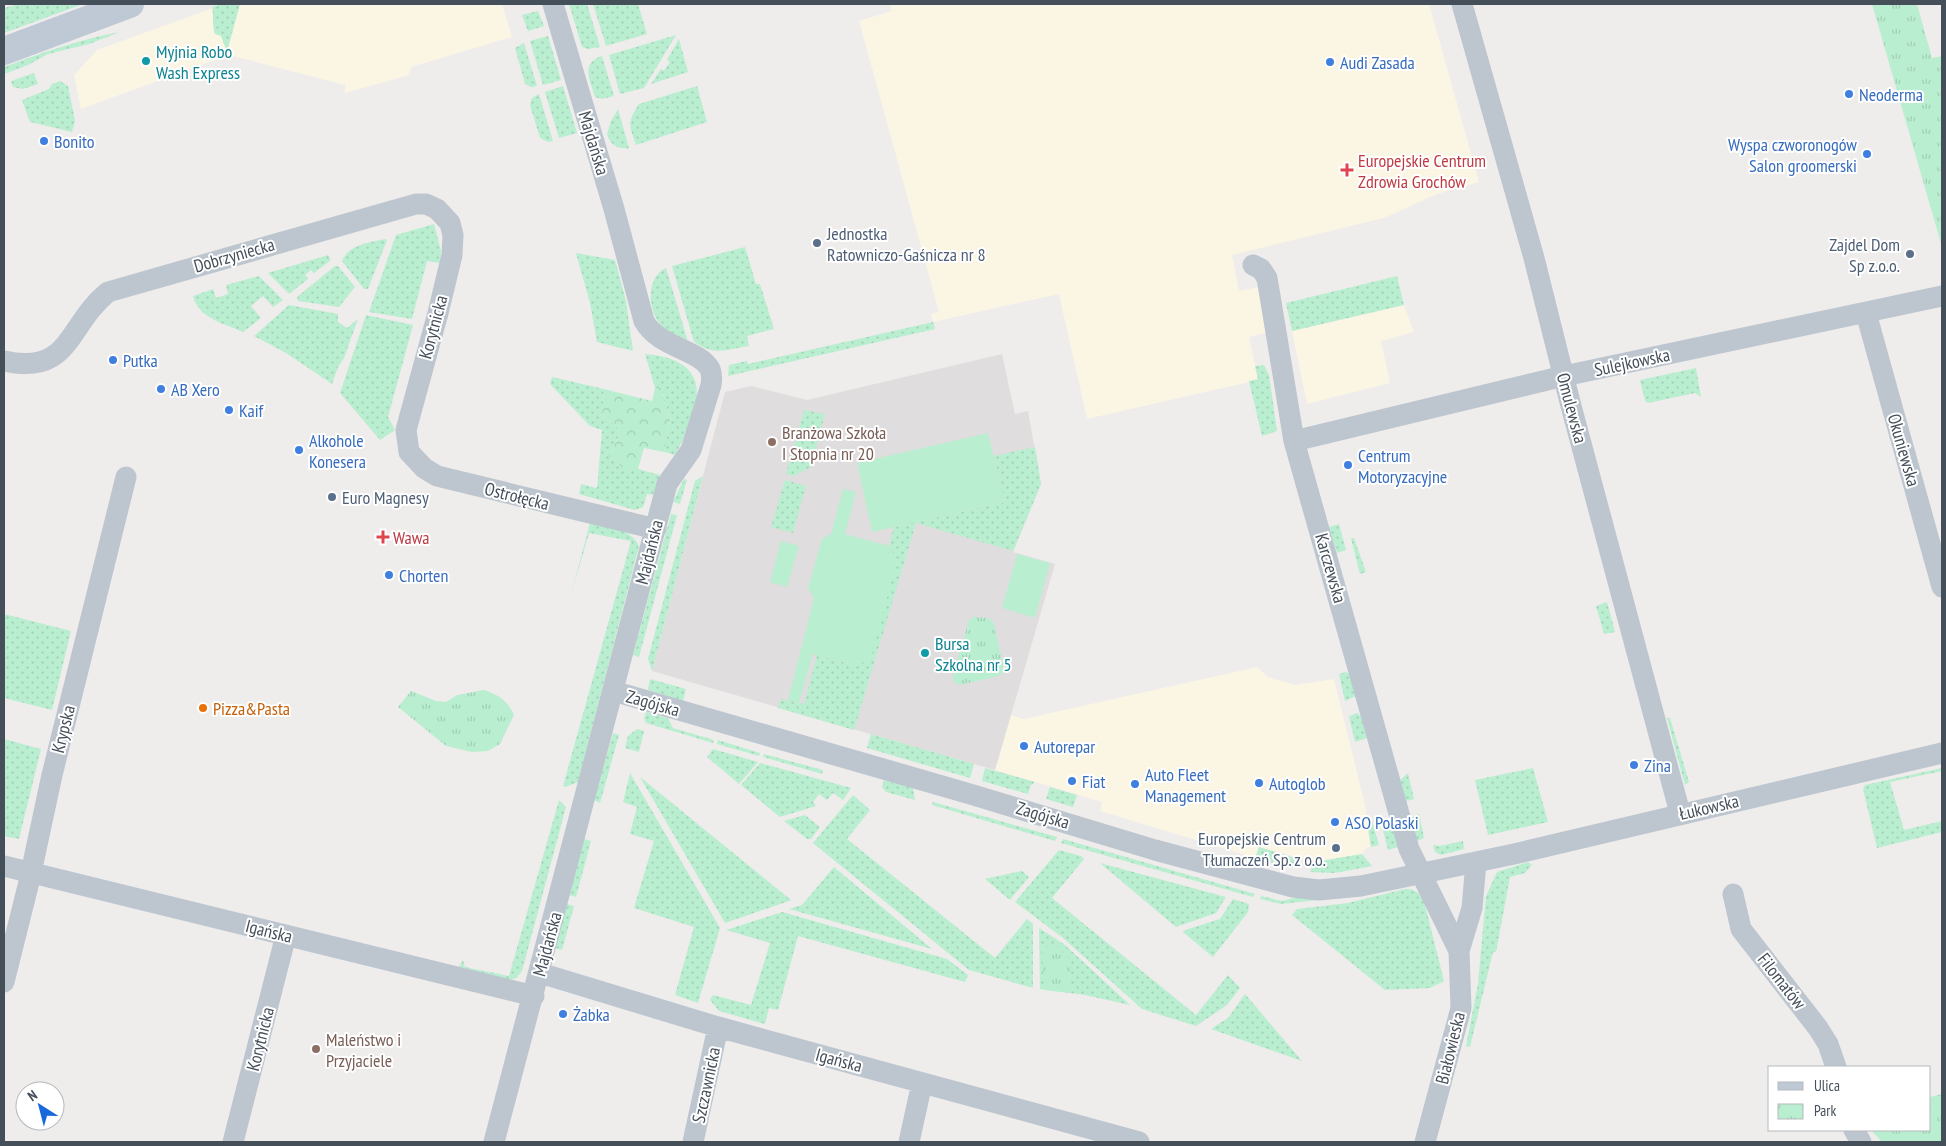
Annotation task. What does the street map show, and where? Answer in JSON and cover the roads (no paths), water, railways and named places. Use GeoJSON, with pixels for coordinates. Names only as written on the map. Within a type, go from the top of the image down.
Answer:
{"type":"FeatureCollection","features":[{"type":"Feature","properties":{"kind":"main road"},"geometry":{"type":"LineString","coordinates":[[4,51],[130,4]]}},
{"type":"Feature","properties":{"kind":"street","name":"Majdańska"},"geometry":{"type":"LineString","coordinates":[[494,1142],[534,996],[667,484],[691,450],[712,376],[709,368],[701,360],[660,340],[650,331],[644,321],[614,208],[553,4]]}},
{"type":"Feature","properties":{"kind":"street","name":"Omulewska"},"geometry":{"type":"LineString","coordinates":[[1462,4],[1534,258],[1680,813]]}},
{"type":"Feature","properties":{"kind":"street","name":"Dobrzyniecka"},"geometry":{"type":"LineString","coordinates":[[4,361],[30,365],[41,363],[63,348],[97,302],[108,292],[416,204],[426,204],[437,209],[450,223]]}},
{"type":"Feature","properties":{"kind":"street","name":"Korytnicka"},"geometry":{"type":"LineString","coordinates":[[406,430],[452,255],[453,235],[450,223]]}},
{"type":"Feature","properties":{"kind":"street","name":"Karczewska"},"geometry":{"type":"LineString","coordinates":[[1253,265],[1265,273],[1267,278],[1294,440],[1409,849],[1420,873]]}},
{"type":"Feature","properties":{"kind":"street","name":"Sulejkowska"},"geometry":{"type":"LineString","coordinates":[[1294,440],[1564,376],[1866,314],[1942,296]]}},
{"type":"Feature","properties":{"kind":"street","name":"Okuniewska"},"geometry":{"type":"LineString","coordinates":[[1866,314],[1942,587]]}},
{"type":"Feature","properties":{"kind":"street","name":"Ostrołęcka"},"geometry":{"type":"LineString","coordinates":[[406,430],[409,452],[424,468],[437,476],[656,529]]}},
{"type":"Feature","properties":{"kind":"street","name":"Krypska"},"geometry":{"type":"LineString","coordinates":[[4,982],[31,873],[52,775],[126,477]]}},
{"type":"Feature","properties":{"kind":"street","name":"Zagójska"},"geometry":{"type":"LineString","coordinates":[[613,691],[970,794],[1155,850],[1293,887],[1318,890],[1345,888],[1476,862]]}},
{"type":"Feature","properties":{"kind":"street","name":"Łukowska"},"geometry":{"type":"LineString","coordinates":[[1476,862],[1942,753]]}},
{"type":"Feature","properties":{"kind":"street","name":"Białowieska"},"geometry":{"type":"LineString","coordinates":[[1425,1142],[1461,1008],[1460,951],[1472,908],[1476,862]]}},
{"type":"Feature","properties":{"kind":"street","name":"Igańska"},"geometry":{"type":"LineString","coordinates":[[4,866],[534,996]]}},
{"type":"Feature","properties":{"kind":"street","name":"Białowieska"},"geometry":{"type":"LineString","coordinates":[[1420,873],[1460,951]]}},
{"type":"Feature","properties":{"kind":"street","name":"Filomatów"},"geometry":{"type":"LineString","coordinates":[[1733,894],[1741,929],[1818,1028],[1828,1044],[1836,1066]]}},
{"type":"Feature","properties":{"kind":"street","name":"Korytnicka"},"geometry":{"type":"LineString","coordinates":[[233,1142],[286,935]]}},
{"type":"Feature","properties":{"kind":"street","name":"Igańska"},"geometry":{"type":"LineString","coordinates":[[540,973],[718,1027],[1135,1142]]}},
{"type":"Feature","properties":{"kind":"street","name":"Szczawnicka"},"geometry":{"type":"LineString","coordinates":[[693,1142],[718,1027]]}},
{"type":"Feature","properties":{"kind":"street"},"geometry":{"type":"LineString","coordinates":[[908,1142],[922,1083]]}},
{"type":"Feature","properties":{"kind":"street"},"geometry":{"type":"LineString","coordinates":[[1855,1131],[1861,1142]]}},
{"type":"Feature","properties":{"kind":"place","name":"Myjnia Robo Wash Express"},"geometry":{"type":"Point","coordinates":[146,61]}},
{"type":"Feature","properties":{"kind":"place","name":"Audi Zasada"},"geometry":{"type":"Point","coordinates":[1330,62]}},
{"type":"Feature","properties":{"kind":"place","name":"Neoderma"},"geometry":{"type":"Point","coordinates":[1849,94]}},
{"type":"Feature","properties":{"kind":"place","name":"Bonito"},"geometry":{"type":"Point","coordinates":[44,141]}},
{"type":"Feature","properties":{"kind":"place","name":"Wyspa czworonogów Salon groomerski"},"geometry":{"type":"Point","coordinates":[1867,154]}},
{"type":"Feature","properties":{"kind":"place","name":"Europejskie Centrum Zdrowia Grochów"},"geometry":{"type":"Point","coordinates":[1347,170]}},
{"type":"Feature","properties":{"kind":"place","name":"Jednostka Ratowniczo-Gaśnicza nr 8"},"geometry":{"type":"Point","coordinates":[817,243]}},
{"type":"Feature","properties":{"kind":"place","name":"Zajdel Dom Sp z.o.o."},"geometry":{"type":"Point","coordinates":[1910,254]}},
{"type":"Feature","properties":{"kind":"place","name":"Putka"},"geometry":{"type":"Point","coordinates":[113,360]}},
{"type":"Feature","properties":{"kind":"place","name":"AB Xero"},"geometry":{"type":"Point","coordinates":[161,389]}},
{"type":"Feature","properties":{"kind":"place","name":"Kaif"},"geometry":{"type":"Point","coordinates":[229,410]}},
{"type":"Feature","properties":{"kind":"place","name":"Branżowa Szkoła I Stopnia nr 20"},"geometry":{"type":"Point","coordinates":[772,442]}},
{"type":"Feature","properties":{"kind":"place","name":"Alkohole Konesera"},"geometry":{"type":"Point","coordinates":[299,450]}},
{"type":"Feature","properties":{"kind":"place","name":"Centrum Motoryzacyjne"},"geometry":{"type":"Point","coordinates":[1348,465]}},
{"type":"Feature","properties":{"kind":"place","name":"Euro Magnesy"},"geometry":{"type":"Point","coordinates":[332,497]}},
{"type":"Feature","properties":{"kind":"place","name":"Wawa"},"geometry":{"type":"Point","coordinates":[383,537]}},
{"type":"Feature","properties":{"kind":"place","name":"Chorten"},"geometry":{"type":"Point","coordinates":[389,575]}},
{"type":"Feature","properties":{"kind":"place","name":"Bursa Szkolna nr 5"},"geometry":{"type":"Point","coordinates":[925,653]}},
{"type":"Feature","properties":{"kind":"place","name":"Pizza&Pasta"},"geometry":{"type":"Point","coordinates":[203,708]}},
{"type":"Feature","properties":{"kind":"place","name":"Autorepar"},"geometry":{"type":"Point","coordinates":[1024,746]}},
{"type":"Feature","properties":{"kind":"place","name":"Zina"},"geometry":{"type":"Point","coordinates":[1634,765]}},
{"type":"Feature","properties":{"kind":"place","name":"Fiat"},"geometry":{"type":"Point","coordinates":[1072,781]}},
{"type":"Feature","properties":{"kind":"place","name":"Autoglob"},"geometry":{"type":"Point","coordinates":[1259,783]}},
{"type":"Feature","properties":{"kind":"place","name":"Auto Fleet Management"},"geometry":{"type":"Point","coordinates":[1135,784]}},
{"type":"Feature","properties":{"kind":"place","name":"ASO Polaski"},"geometry":{"type":"Point","coordinates":[1335,822]}},
{"type":"Feature","properties":{"kind":"place","name":"Europejskie Centrum Tłumaczeń Sp. z o.o."},"geometry":{"type":"Point","coordinates":[1336,848]}},
{"type":"Feature","properties":{"kind":"place","name":"Żabka"},"geometry":{"type":"Point","coordinates":[563,1014]}},
{"type":"Feature","properties":{"kind":"place","name":"Maleństwo i Przyjaciele"},"geometry":{"type":"Point","coordinates":[316,1049]}}]}
